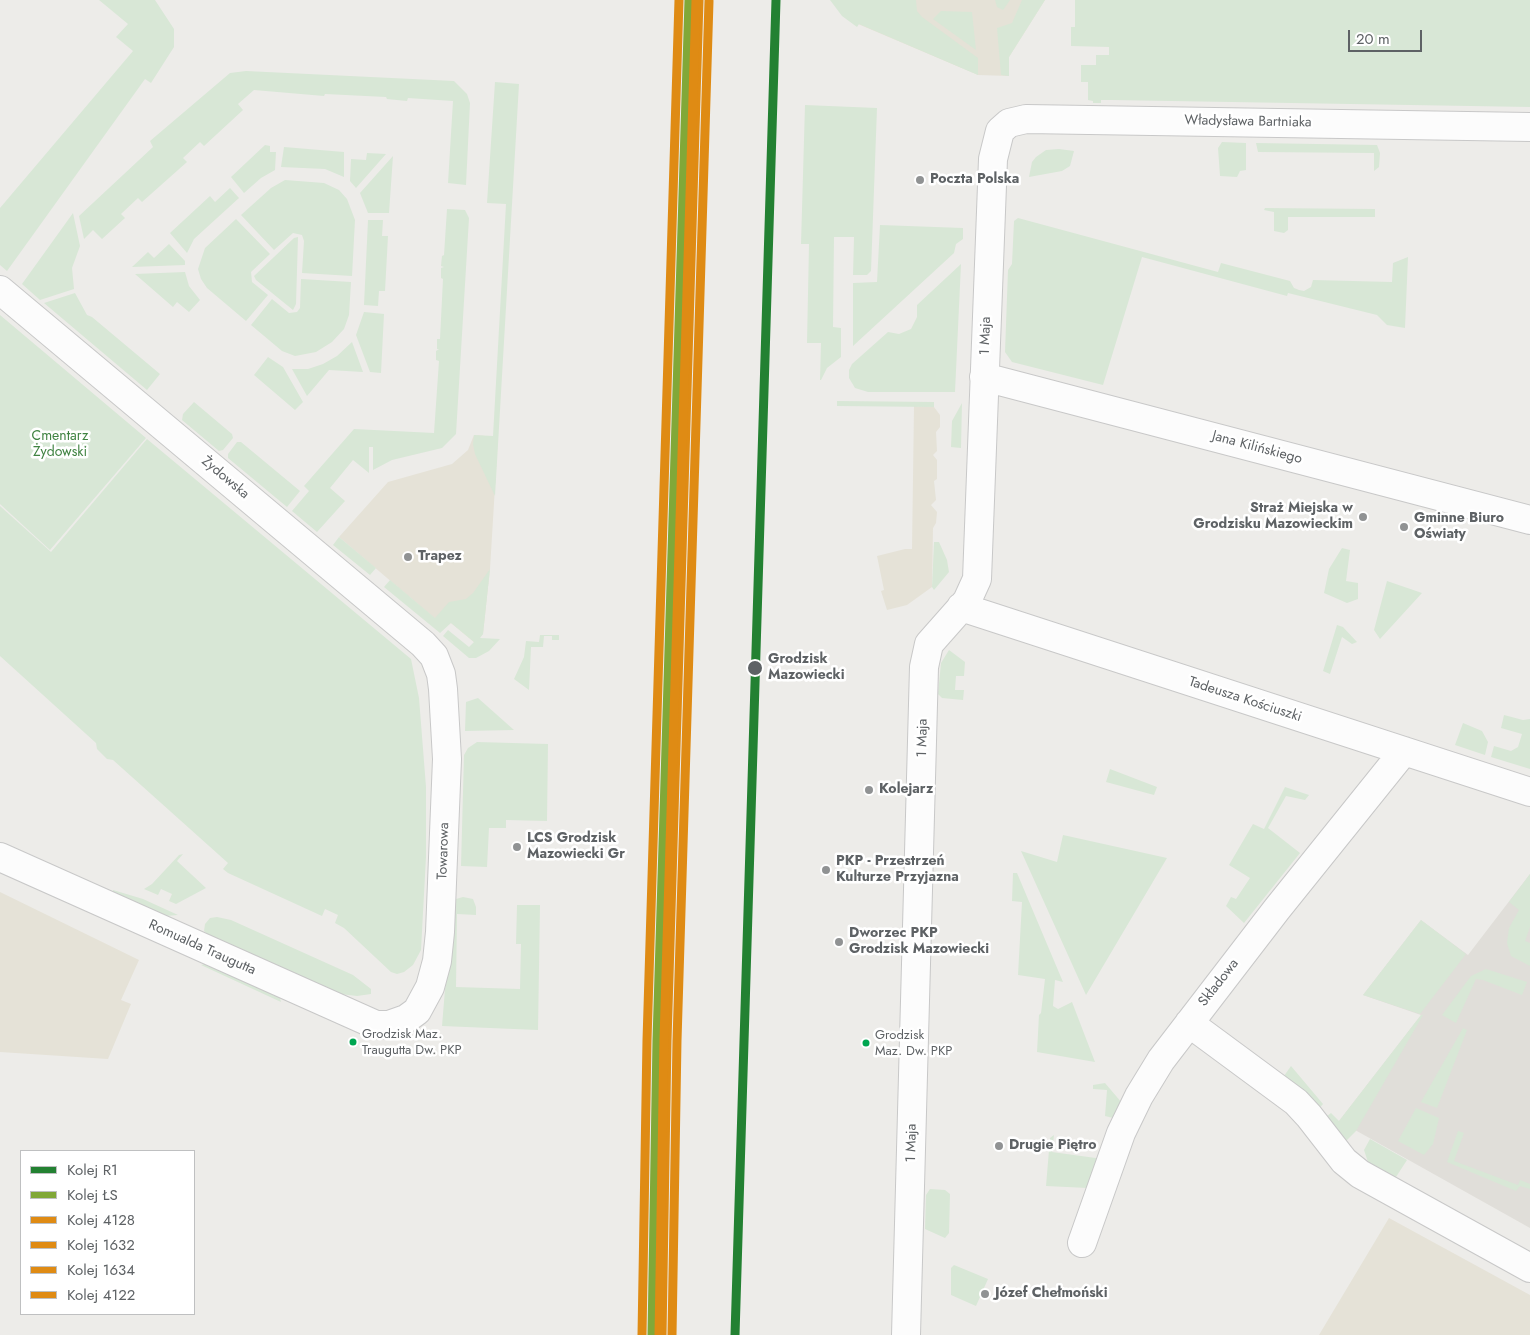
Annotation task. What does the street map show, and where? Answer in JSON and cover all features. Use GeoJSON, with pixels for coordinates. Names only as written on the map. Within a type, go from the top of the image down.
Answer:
{"type":"FeatureCollection","features":[{"type":"Feature","properties":{"kind":"street","name":"Władysława Bartniaka"},"geometry":{"type":"LineString","coordinates":[[993,159],[996,141],[1002,128],[1014,121],[1026,119],[1530,127]]}},
{"type":"Feature","properties":{"kind":"street","name":"1 Maja"},"geometry":{"type":"LineString","coordinates":[[906,1335],[924,667],[929,644],[971,595],[977,579],[993,159]]}},
{"type":"Feature","properties":{"kind":"street","name":"Żydowska"},"geometry":{"type":"LineString","coordinates":[[0,290],[423,644],[434,656],[441,674]]}},
{"type":"Feature","properties":{"kind":"street","name":"Jana Kilińskiego"},"geometry":{"type":"LineString","coordinates":[[984,377],[1530,520]]}},
{"type":"Feature","properties":{"kind":"street","name":"Tadeusza Kościuszki"},"geometry":{"type":"LineString","coordinates":[[961,607],[1530,792]]}},
{"type":"Feature","properties":{"kind":"street","name":"Towarowa"},"geometry":{"type":"LineString","coordinates":[[406,1019],[417,1011],[430,987],[440,932],[447,759],[441,674]]}},
{"type":"Feature","properties":{"kind":"street","name":"Składowa"},"geometry":{"type":"LineString","coordinates":[[1082,1243],[1121,1133],[1132,1108],[1161,1060],[1404,751]]}},
{"type":"Feature","properties":{"kind":"street","name":"Romualda Traugutta"},"geometry":{"type":"LineString","coordinates":[[0,857],[364,1022],[376,1026],[389,1025],[406,1019]]}},
{"type":"Feature","properties":{"kind":"street"},"geometry":{"type":"LineString","coordinates":[[1189,1022],[1296,1102],[1344,1161],[1360,1174],[1530,1268]]}},
{"type":"Feature","properties":{"kind":"shaded area"},"geometry":{"type":"Polygon","coordinates":[[[843,0],[1045,0],[1009,57],[1009,76],[978,75],[858,24],[843,0]]]}},
{"type":"Feature","properties":{"kind":"shaded area"},"geometry":{"type":"Polygon","coordinates":[[[914,406],[934,407],[940,415],[940,427],[936,432],[937,451],[933,455],[937,460],[937,479],[934,481],[936,500],[931,505],[937,512],[936,523],[933,528],[932,587],[907,605],[887,610],[881,591],[884,590],[877,556],[912,549],[914,406]]]}},
{"type":"Feature","properties":{"kind":"shaded area"},"geometry":{"type":"Polygon","coordinates":[[[474,435],[498,437],[490,569],[483,634],[475,643],[451,623],[441,624],[339,537],[388,482],[452,464],[468,450],[474,435]]]}},
{"type":"Feature","properties":{"kind":"shaded area"},"geometry":{"type":"Polygon","coordinates":[[[1530,874],[1530,1228],[1339,1121],[1421,1015],[1363,995],[1421,920],[1468,955],[1530,874]]]}},
{"type":"Feature","properties":{"kind":"shaded area"},"geometry":{"type":"Polygon","coordinates":[[[0,892],[139,960],[121,1000],[131,1004],[108,1059],[0,1052],[0,892]]]}},
{"type":"Feature","properties":{"kind":"shaded area"},"geometry":{"type":"Polygon","coordinates":[[[1389,1218],[1530,1295],[1530,1335],[1319,1335],[1389,1218]]]}},
{"type":"Feature","properties":{"kind":"green space"},"geometry":{"type":"Polygon","coordinates":[[[99,0],[155,0],[174,29],[174,47],[151,83],[145,79],[7,271],[0,265],[0,208],[133,51],[116,37],[128,24],[99,0]]]}},
{"type":"Feature","properties":{"kind":"green space"},"geometry":{"type":"Polygon","coordinates":[[[830,0],[916,0],[917,11],[922,17],[978,58],[978,75],[859,24],[857,27],[842,16],[830,0]]]}},
{"type":"Feature","properties":{"kind":"green space"},"geometry":{"type":"Polygon","coordinates":[[[995,0],[1010,0],[1003,10],[997,7],[995,0]]]}},
{"type":"Feature","properties":{"kind":"green space"},"geometry":{"type":"Polygon","coordinates":[[[1022,0],[1045,0],[1009,57],[1009,76],[1001,75],[997,28],[1012,23],[1022,0]]]}},
{"type":"Feature","properties":{"kind":"green space"},"geometry":{"type":"Polygon","coordinates":[[[1075,0],[1530,0],[1530,107],[1112,100],[1101,100],[1101,103],[1093,103],[1093,101],[1088,100],[1088,82],[1081,82],[1081,65],[1096,65],[1096,55],[1109,55],[1109,47],[1071,46],[1071,27],[1075,27],[1075,0]]]}},
{"type":"Feature","properties":{"kind":"green space"},"geometry":{"type":"Polygon","coordinates":[[[941,11],[972,12],[976,50],[933,19],[941,11]]]}},
{"type":"Feature","properties":{"kind":"green space"},"geometry":{"type":"Polygon","coordinates":[[[246,71],[454,81],[467,94],[470,103],[466,185],[448,183],[453,101],[408,98],[407,101],[387,99],[386,97],[325,94],[324,96],[254,90],[238,104],[243,110],[204,146],[200,142],[183,158],[187,162],[142,202],[138,198],[121,214],[125,218],[102,239],[93,230],[84,239],[79,216],[153,147],[150,141],[230,73],[246,71]]]}},
{"type":"Feature","properties":{"kind":"green space"},"geometry":{"type":"Polygon","coordinates":[[[495,82],[519,84],[495,496],[475,454],[473,444],[474,435],[493,436],[506,204],[487,203],[495,82]]]}},
{"type":"Feature","properties":{"kind":"green space"},"geometry":{"type":"Polygon","coordinates":[[[805,105],[877,108],[871,271],[867,275],[853,275],[854,237],[834,237],[833,327],[841,328],[841,357],[827,368],[821,380],[821,343],[807,343],[809,244],[801,244],[805,105]]]}},
{"type":"Feature","properties":{"kind":"green space"},"geometry":{"type":"Polygon","coordinates":[[[1222,142],[1246,143],[1246,170],[1240,171],[1237,177],[1220,176],[1218,148],[1222,142]]]}},
{"type":"Feature","properties":{"kind":"green space"},"geometry":{"type":"Polygon","coordinates":[[[1256,143],[1377,145],[1380,153],[1379,167],[1374,171],[1374,153],[1258,152],[1256,143]]]}},
{"type":"Feature","properties":{"kind":"green space"},"geometry":{"type":"Polygon","coordinates":[[[265,145],[270,146],[270,152],[276,152],[275,170],[261,178],[244,193],[231,177],[265,145]]]}},
{"type":"Feature","properties":{"kind":"green space"},"geometry":{"type":"Polygon","coordinates":[[[284,147],[344,152],[344,177],[325,169],[281,167],[284,147]]]}},
{"type":"Feature","properties":{"kind":"green space"},"geometry":{"type":"Polygon","coordinates":[[[1046,150],[1074,151],[1070,166],[1062,171],[1029,177],[1032,162],[1036,157],[1046,150]]]}},
{"type":"Feature","properties":{"kind":"green space"},"geometry":{"type":"Polygon","coordinates":[[[367,153],[386,154],[356,188],[350,181],[351,159],[366,160],[367,153]]]}},
{"type":"Feature","properties":{"kind":"green space"},"geometry":{"type":"Polygon","coordinates":[[[393,156],[389,213],[368,213],[360,193],[393,156]]]}},
{"type":"Feature","properties":{"kind":"green space"},"geometry":{"type":"Polygon","coordinates":[[[285,180],[324,183],[339,190],[347,199],[355,220],[352,276],[302,273],[304,241],[302,235],[293,233],[274,250],[241,215],[271,188],[285,180]]]}},
{"type":"Feature","properties":{"kind":"green space"},"geometry":{"type":"Polygon","coordinates":[[[230,188],[239,198],[194,239],[187,253],[170,233],[210,196],[215,202],[230,188]]]}},
{"type":"Feature","properties":{"kind":"green space"},"geometry":{"type":"Polygon","coordinates":[[[1265,208],[1375,209],[1375,217],[1288,217],[1288,230],[1284,233],[1274,231],[1274,212],[1264,210],[1265,208]]]}},
{"type":"Feature","properties":{"kind":"green space"},"geometry":{"type":"Polygon","coordinates":[[[447,209],[465,210],[469,218],[456,434],[442,448],[392,460],[373,470],[373,447],[369,447],[369,473],[353,460],[330,488],[345,501],[317,532],[292,511],[309,491],[304,486],[354,429],[434,433],[439,361],[436,360],[436,351],[439,349],[437,349],[437,339],[440,339],[443,279],[441,278],[441,268],[444,267],[441,266],[442,256],[444,255],[447,209]]]}},
{"type":"Feature","properties":{"kind":"green space"},"geometry":{"type":"Polygon","coordinates":[[[73,213],[80,246],[72,268],[74,289],[40,300],[22,284],[73,213]]]}},
{"type":"Feature","properties":{"kind":"green space"},"geometry":{"type":"Polygon","coordinates":[[[1018,218],[1218,272],[1221,263],[1290,281],[1294,288],[1304,291],[1311,287],[1313,280],[1392,282],[1393,263],[1408,257],[1405,328],[1387,325],[1377,315],[1288,293],[1287,296],[1142,257],[1103,385],[1012,362],[1005,352],[1008,270],[1012,264],[1014,221],[1018,218]]]}},
{"type":"Feature","properties":{"kind":"green space"},"geometry":{"type":"Polygon","coordinates":[[[236,219],[270,254],[251,272],[252,282],[268,295],[246,321],[207,288],[201,279],[198,269],[205,248],[236,219]]]}},
{"type":"Feature","properties":{"kind":"green space"},"geometry":{"type":"Polygon","coordinates":[[[368,220],[383,220],[382,236],[388,236],[385,291],[379,291],[378,306],[364,305],[368,220]]]}},
{"type":"Feature","properties":{"kind":"green space"},"geometry":{"type":"Polygon","coordinates":[[[880,225],[963,228],[963,239],[956,244],[954,253],[853,346],[853,283],[877,282],[880,225]]]}},
{"type":"Feature","properties":{"kind":"green space"},"geometry":{"type":"Polygon","coordinates":[[[298,237],[296,304],[293,310],[256,280],[254,276],[294,238],[298,237]]]}},
{"type":"Feature","properties":{"kind":"green space"},"geometry":{"type":"Polygon","coordinates":[[[169,244],[185,261],[185,265],[132,267],[148,252],[154,258],[169,244]]]}},
{"type":"Feature","properties":{"kind":"green space"},"geometry":{"type":"Polygon","coordinates":[[[961,264],[955,392],[868,392],[855,388],[849,378],[849,370],[852,364],[888,332],[899,334],[911,329],[917,317],[917,305],[961,264]]]}},
{"type":"Feature","properties":{"kind":"green space"},"geometry":{"type":"Polygon","coordinates":[[[185,272],[189,286],[200,300],[189,312],[177,302],[173,307],[135,274],[185,272]]]}},
{"type":"Feature","properties":{"kind":"green space"},"geometry":{"type":"Polygon","coordinates":[[[301,279],[351,282],[349,315],[344,329],[332,342],[316,352],[295,356],[282,351],[251,325],[272,299],[289,313],[297,312],[300,308],[301,279]]]}},
{"type":"Feature","properties":{"kind":"green space"},"geometry":{"type":"Polygon","coordinates":[[[75,293],[87,315],[92,317],[160,374],[147,390],[44,303],[75,293]]]}},
{"type":"Feature","properties":{"kind":"green space"},"geometry":{"type":"Polygon","coordinates":[[[364,312],[384,314],[381,373],[370,372],[356,335],[364,312]]]}},
{"type":"Feature","properties":{"kind":"green space","name":"Cmentarz Żydowski"},"geometry":{"type":"Polygon","coordinates":[[[0,315],[146,438],[50,550],[0,504],[0,315]]]}},
{"type":"Feature","properties":{"kind":"green space"},"geometry":{"type":"Polygon","coordinates":[[[352,342],[363,372],[329,370],[307,396],[292,369],[308,369],[323,364],[337,356],[352,342]]]}},
{"type":"Feature","properties":{"kind":"green space"},"geometry":{"type":"Polygon","coordinates":[[[268,357],[283,367],[303,402],[295,410],[254,375],[268,357]]]}},
{"type":"Feature","properties":{"kind":"green space"},"geometry":{"type":"Polygon","coordinates":[[[837,401],[934,402],[934,407],[837,406],[837,401]]]}},
{"type":"Feature","properties":{"kind":"green space"},"geometry":{"type":"Polygon","coordinates":[[[194,402],[232,434],[233,438],[223,450],[219,451],[182,420],[183,414],[194,402]]]}},
{"type":"Feature","properties":{"kind":"green space"},"geometry":{"type":"Polygon","coordinates":[[[962,403],[961,448],[951,447],[952,421],[962,403]]]}},
{"type":"Feature","properties":{"kind":"green space"},"geometry":{"type":"Polygon","coordinates":[[[147,439],[411,659],[419,698],[426,787],[426,857],[421,950],[413,965],[404,972],[397,974],[391,972],[344,928],[335,923],[338,915],[325,909],[322,916],[228,873],[223,869],[228,863],[113,760],[107,759],[97,749],[96,743],[0,656],[0,506],[51,552],[147,439]]]}},
{"type":"Feature","properties":{"kind":"green space"},"geometry":{"type":"Polygon","coordinates":[[[237,442],[241,442],[300,491],[287,507],[228,458],[228,454],[237,442]]]}},
{"type":"Feature","properties":{"kind":"green space"},"geometry":{"type":"Polygon","coordinates":[[[339,537],[376,568],[370,575],[333,545],[339,537]]]}},
{"type":"Feature","properties":{"kind":"green space"},"geometry":{"type":"Polygon","coordinates":[[[934,542],[939,542],[947,560],[949,572],[934,590],[932,587],[934,542]]]}},
{"type":"Feature","properties":{"kind":"green space"},"geometry":{"type":"Polygon","coordinates":[[[1342,548],[1350,550],[1346,581],[1358,583],[1358,599],[1347,603],[1324,593],[1329,569],[1342,548]]]}},
{"type":"Feature","properties":{"kind":"green space"},"geometry":{"type":"Polygon","coordinates":[[[490,569],[483,634],[480,638],[500,639],[489,651],[476,658],[469,658],[443,636],[448,630],[469,647],[474,642],[451,623],[440,633],[384,587],[390,580],[435,618],[449,602],[466,599],[473,593],[490,569]]]}},
{"type":"Feature","properties":{"kind":"green space"},"geometry":{"type":"Polygon","coordinates":[[[1387,581],[1422,593],[1380,639],[1374,630],[1387,581]]]}},
{"type":"Feature","properties":{"kind":"green space"},"geometry":{"type":"Polygon","coordinates":[[[1337,625],[1343,627],[1357,642],[1352,644],[1342,637],[1330,674],[1323,671],[1337,625]]]}},
{"type":"Feature","properties":{"kind":"green space"},"geometry":{"type":"Polygon","coordinates":[[[540,635],[559,635],[559,640],[552,640],[552,636],[544,636],[543,647],[531,647],[529,690],[514,679],[524,657],[526,641],[539,642],[540,635]]]}},
{"type":"Feature","properties":{"kind":"green space"},"geometry":{"type":"Polygon","coordinates":[[[949,650],[965,662],[964,676],[956,676],[955,690],[964,690],[963,700],[942,698],[938,694],[941,663],[949,650]]]}},
{"type":"Feature","properties":{"kind":"green space"},"geometry":{"type":"Polygon","coordinates":[[[478,698],[514,730],[465,731],[466,702],[478,698]]]}},
{"type":"Feature","properties":{"kind":"green space"},"geometry":{"type":"Polygon","coordinates":[[[1504,715],[1523,720],[1530,719],[1530,769],[1491,757],[1494,746],[1511,751],[1518,747],[1522,734],[1501,728],[1504,715]]]}},
{"type":"Feature","properties":{"kind":"green space"},"geometry":{"type":"Polygon","coordinates":[[[1463,723],[1482,731],[1488,742],[1485,755],[1455,745],[1463,723]]]}},
{"type":"Feature","properties":{"kind":"green space"},"geometry":{"type":"Polygon","coordinates":[[[477,742],[548,744],[547,821],[506,820],[506,828],[489,828],[487,867],[461,866],[464,755],[468,748],[477,742]]]}},
{"type":"Feature","properties":{"kind":"green space"},"geometry":{"type":"Polygon","coordinates":[[[1110,769],[1157,787],[1154,795],[1106,782],[1110,769]]]}},
{"type":"Feature","properties":{"kind":"green space"},"geometry":{"type":"Polygon","coordinates":[[[1285,787],[1309,795],[1305,800],[1286,796],[1268,828],[1300,853],[1244,923],[1226,906],[1231,897],[1236,899],[1250,878],[1229,865],[1253,824],[1264,829],[1285,787]]]}},
{"type":"Feature","properties":{"kind":"green space"},"geometry":{"type":"Polygon","coordinates":[[[1063,835],[1167,858],[1086,995],[1021,851],[1057,862],[1063,835]]]}},
{"type":"Feature","properties":{"kind":"green space"},"geometry":{"type":"Polygon","coordinates":[[[183,854],[177,861],[206,888],[176,904],[169,901],[172,894],[161,889],[158,895],[144,889],[152,884],[179,855],[183,854]]]}},
{"type":"Feature","properties":{"kind":"green space"},"geometry":{"type":"Polygon","coordinates":[[[1013,873],[1017,873],[1063,982],[1055,980],[1053,1006],[1058,1009],[1072,1002],[1095,1062],[1037,1052],[1039,1015],[1041,1013],[1045,979],[1018,975],[1022,902],[1012,901],[1013,873]]]}},
{"type":"Feature","properties":{"kind":"green space"},"geometry":{"type":"Polygon","coordinates":[[[1530,874],[1530,927],[1525,941],[1530,943],[1530,966],[1511,956],[1507,943],[1509,928],[1519,910],[1509,902],[1530,874]]]}},
{"type":"Feature","properties":{"kind":"green space"},"geometry":{"type":"Polygon","coordinates":[[[113,890],[143,899],[178,915],[165,916],[113,892],[113,890]]]}},
{"type":"Feature","properties":{"kind":"green space"},"geometry":{"type":"Polygon","coordinates":[[[463,897],[473,899],[476,915],[457,914],[456,987],[520,989],[521,944],[516,944],[517,905],[540,905],[538,1030],[442,1026],[452,904],[456,899],[463,897]]]}},
{"type":"Feature","properties":{"kind":"green space"},"geometry":{"type":"Polygon","coordinates":[[[217,917],[231,920],[353,975],[371,989],[371,994],[357,996],[340,994],[208,935],[204,931],[205,924],[210,918],[217,917]]]}},
{"type":"Feature","properties":{"kind":"green space"},"geometry":{"type":"Polygon","coordinates":[[[1421,920],[1466,954],[1420,1014],[1363,995],[1421,920]]]}},
{"type":"Feature","properties":{"kind":"green space"},"geometry":{"type":"Polygon","coordinates":[[[205,964],[280,998],[281,1002],[201,965],[205,964]]]}},
{"type":"Feature","properties":{"kind":"green space"},"geometry":{"type":"Polygon","coordinates":[[[1486,969],[1527,982],[1522,995],[1476,979],[1456,1023],[1442,1015],[1471,976],[1486,969]]]}},
{"type":"Feature","properties":{"kind":"green space"},"geometry":{"type":"Polygon","coordinates":[[[1421,1015],[1423,1015],[1356,1131],[1347,1140],[1339,1141],[1321,1121],[1331,1113],[1339,1121],[1421,1015]]]}},
{"type":"Feature","properties":{"kind":"green space"},"geometry":{"type":"Polygon","coordinates":[[[1463,1028],[1467,1030],[1437,1108],[1421,1102],[1463,1028]]]}},
{"type":"Feature","properties":{"kind":"green space"},"geometry":{"type":"Polygon","coordinates":[[[1291,1066],[1323,1104],[1316,1112],[1284,1076],[1291,1066]]]}},
{"type":"Feature","properties":{"kind":"green space"},"geometry":{"type":"Polygon","coordinates":[[[1105,1083],[1122,1103],[1113,1118],[1105,1116],[1107,1090],[1093,1089],[1093,1085],[1105,1083]]]}},
{"type":"Feature","properties":{"kind":"green space"},"geometry":{"type":"Polygon","coordinates":[[[1416,1108],[1439,1118],[1433,1144],[1424,1155],[1398,1141],[1416,1108]]]}},
{"type":"Feature","properties":{"kind":"green space"},"geometry":{"type":"Polygon","coordinates":[[[1458,1131],[1464,1133],[1454,1161],[1518,1185],[1520,1180],[1530,1184],[1530,1189],[1520,1186],[1516,1191],[1447,1162],[1458,1131]]]}},
{"type":"Feature","properties":{"kind":"green space"},"geometry":{"type":"Polygon","coordinates":[[[1054,1135],[1052,1152],[1103,1159],[1088,1188],[1046,1186],[1050,1138],[1054,1135]]]}},
{"type":"Feature","properties":{"kind":"green space"},"geometry":{"type":"Polygon","coordinates":[[[1370,1139],[1407,1160],[1396,1177],[1391,1178],[1369,1165],[1364,1150],[1370,1139]]]}},
{"type":"Feature","properties":{"kind":"green space"},"geometry":{"type":"Polygon","coordinates":[[[930,1189],[945,1190],[950,1194],[949,1233],[945,1238],[925,1229],[926,1195],[930,1189]]]}},
{"type":"Feature","properties":{"kind":"green space"},"geometry":{"type":"Polygon","coordinates":[[[954,1265],[988,1279],[976,1306],[951,1295],[951,1268],[954,1265]]]}},
{"type":"Feature","properties":{"kind":"rail line","name":"1632"},"geometry":{"type":"LineString","coordinates":[[642,1335],[647,1040],[679,0]]}},
{"type":"Feature","properties":{"kind":"rail line","name":"ŁS"},"geometry":{"type":"LineString","coordinates":[[652,1335],[657,1040],[689,0]]}},
{"type":"Feature","properties":{"kind":"rail line","name":"4122"},"geometry":{"type":"LineString","coordinates":[[659,1335],[664,1039],[696,0]]}},
{"type":"Feature","properties":{"kind":"rail line","name":"4128"},"geometry":{"type":"LineString","coordinates":[[662,1335],[667,1040],[699,0]]}},
{"type":"Feature","properties":{"kind":"rail line","name":"R1"},"geometry":{"type":"LineString","coordinates":[[735,1335],[776,0]]}},
{"type":"Feature","properties":{"kind":"rail line","name":"1634"},"geometry":{"type":"LineString","coordinates":[[672,1335],[677,1040],[709,1]]}},
{"type":"Feature","properties":{"kind":"place","name":"Poczta Polska"},"geometry":{"type":"Point","coordinates":[920,180]}},
{"type":"Feature","properties":{"kind":"place","name":"Straż Miejska w Grodzisku Mazowieckim"},"geometry":{"type":"Point","coordinates":[1363,517]}},
{"type":"Feature","properties":{"kind":"place","name":"Gminne Biuro Oświaty"},"geometry":{"type":"Point","coordinates":[1404,527]}},
{"type":"Feature","properties":{"kind":"place","name":"Trapez"},"geometry":{"type":"Point","coordinates":[408,557]}},
{"type":"Feature","properties":{"kind":"place","name":"Grodzisk Mazowiecki"},"geometry":{"type":"Point","coordinates":[755,668]}},
{"type":"Feature","properties":{"kind":"place","name":"Kolejarz"},"geometry":{"type":"Point","coordinates":[869,790]}},
{"type":"Feature","properties":{"kind":"place","name":"LCS Grodzisk Mazowiecki Gr"},"geometry":{"type":"Point","coordinates":[517,847]}},
{"type":"Feature","properties":{"kind":"place","name":"PKP - Przestrzeń Kulturze Przyjazna"},"geometry":{"type":"Point","coordinates":[826,870]}},
{"type":"Feature","properties":{"kind":"place","name":"Dworzec PKP Grodzisk Mazowiecki"},"geometry":{"type":"Point","coordinates":[839,942]}},
{"type":"Feature","properties":{"kind":"place","name":"Grodzisk Maz. Traugutta Dw. PKP"},"geometry":{"type":"Point","coordinates":[353,1042]}},
{"type":"Feature","properties":{"kind":"place","name":"Grodzisk Maz. Dw. PKP"},"geometry":{"type":"Point","coordinates":[866,1043]}},
{"type":"Feature","properties":{"kind":"place","name":"Drugie Piętro"},"geometry":{"type":"Point","coordinates":[999,1146]}},
{"type":"Feature","properties":{"kind":"place","name":"Józef Chełmoński"},"geometry":{"type":"Point","coordinates":[985,1294]}}]}
